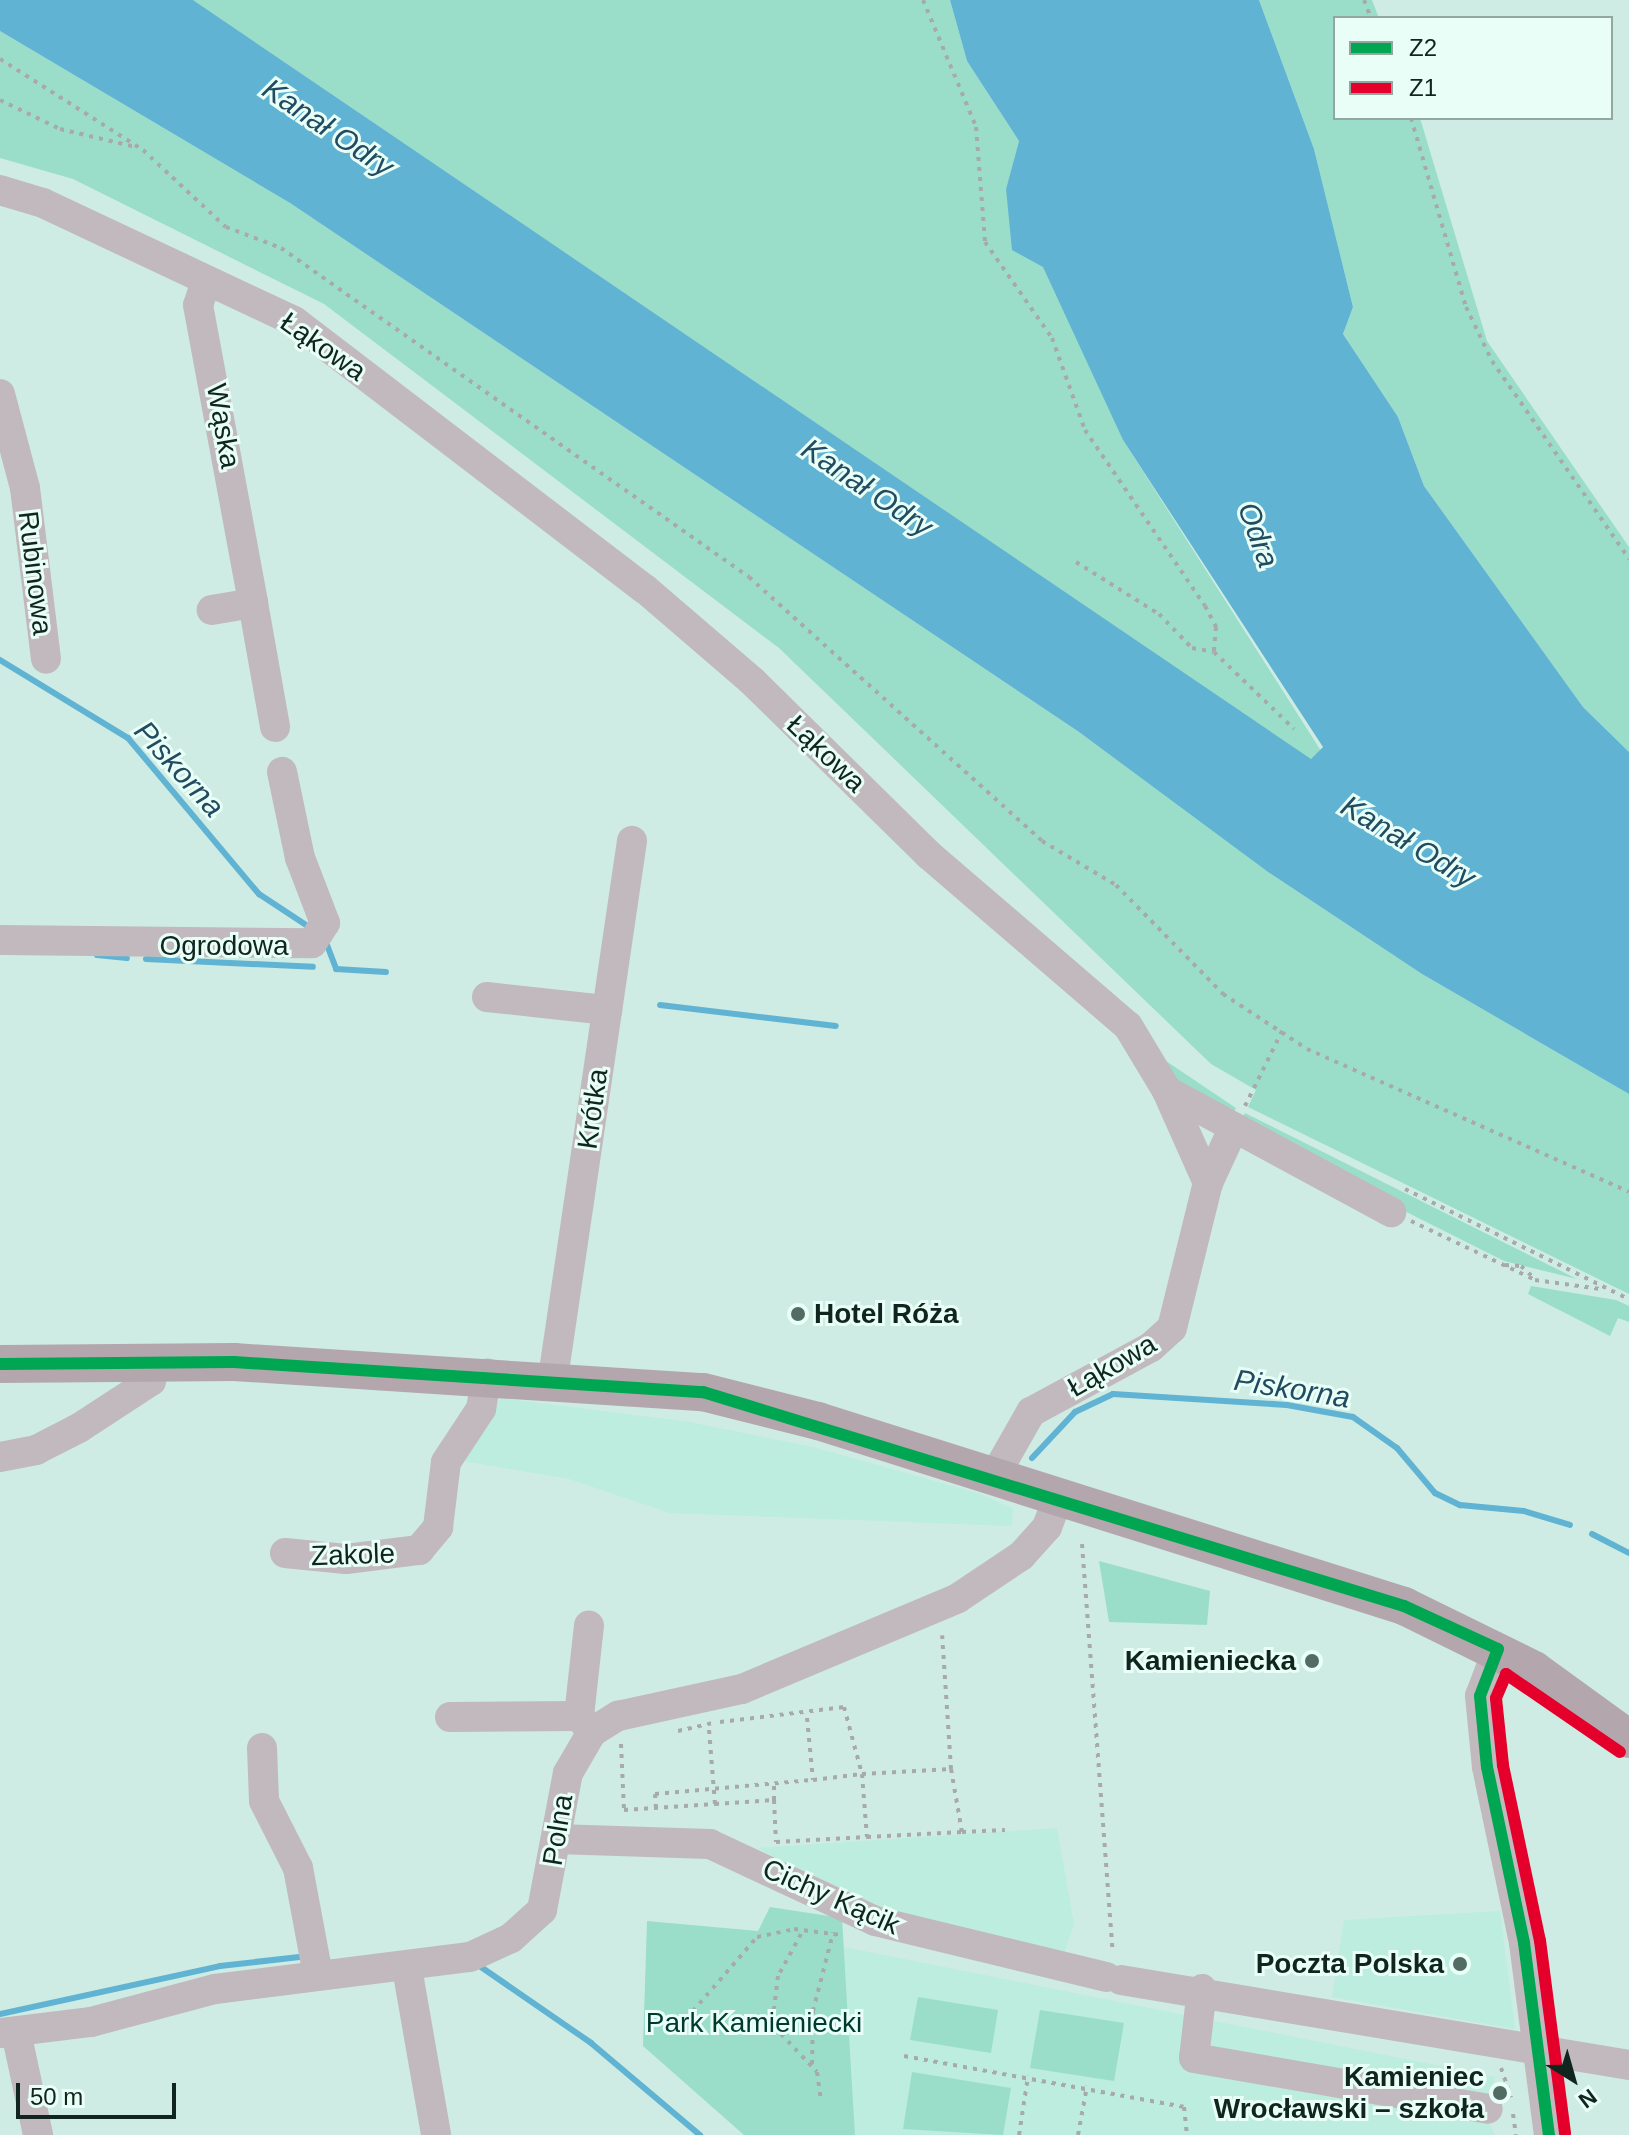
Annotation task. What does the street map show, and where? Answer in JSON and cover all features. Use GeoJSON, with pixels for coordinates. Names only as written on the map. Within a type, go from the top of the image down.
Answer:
{"type":"FeatureCollection","features":[{"type":"Feature","properties":{"kind":"main road"},"geometry":{"type":"LineString","coordinates":[[0,1364],[155,1360],[487,1374],[703,1392],[1059,1496],[1404,1606],[1498,1649],[1629,1739]]}},
{"type":"Feature","properties":{"kind":"street","name":"Łąkowa"},"geometry":{"type":"LineString","coordinates":[[0,190],[43,203],[294,321],[645,589],[752,681],[929,855],[1062,962],[1128,1026],[1167,1091],[1238,1119],[1208,1183],[1172,1328],[1151,1347],[1031,1412],[994,1477]]}},
{"type":"Feature","properties":{"kind":"street","name":"Wąska"},"geometry":{"type":"LineString","coordinates":[[206,281],[198,305],[275,727]]}},
{"type":"Feature","properties":{"kind":"street","name":"Rubinowa"},"geometry":{"type":"LineString","coordinates":[[0,394],[25,488],[46,659]]}},
{"type":"Feature","properties":{"kind":"street"},"geometry":{"type":"LineString","coordinates":[[212,610],[253,603]]}},
{"type":"Feature","properties":{"kind":"street","name":"Ogrodowa"},"geometry":{"type":"LineString","coordinates":[[0,940],[312,943],[325,923],[300,858],[282,772]]}},
{"type":"Feature","properties":{"kind":"street","name":"Krótka"},"geometry":{"type":"LineString","coordinates":[[553,1378],[632,841]]}},
{"type":"Feature","properties":{"kind":"street"},"geometry":{"type":"LineString","coordinates":[[487,997],[607,1010]]}},
{"type":"Feature","properties":{"kind":"street"},"geometry":{"type":"LineString","coordinates":[[1167,1091],[1208,1183]]}},
{"type":"Feature","properties":{"kind":"street"},"geometry":{"type":"LineString","coordinates":[[1238,1119],[1391,1212]]}},
{"type":"Feature","properties":{"kind":"street"},"geometry":{"type":"LineString","coordinates":[[0,1457],[79,1428],[151,1381],[155,1360]]}},
{"type":"Feature","properties":{"kind":"street","name":"Zakole"},"geometry":{"type":"LineString","coordinates":[[285,1553],[346,1559],[419,1550],[438,1527],[446,1462],[481,1409],[487,1374]]}},
{"type":"Feature","properties":{"kind":"street"},"geometry":{"type":"LineString","coordinates":[[450,1717],[585,1724],[742,1689],[958,1598],[1021,1556],[1047,1527],[1059,1496]]}},
{"type":"Feature","properties":{"kind":"street"},"geometry":{"type":"LineString","coordinates":[[585,1724],[589,1626]]}},
{"type":"Feature","properties":{"kind":"street"},"geometry":{"type":"LineString","coordinates":[[1498,1649],[1480,1696],[1486,1753],[1538,2049],[1549,2135]]}},
{"type":"Feature","properties":{"kind":"street","name":"Polna"},"geometry":{"type":"LineString","coordinates":[[8,2032],[318,1975],[407,1968],[470,1957],[528,1926],[542,1910],[568,1773],[585,1724]]}},
{"type":"Feature","properties":{"kind":"street"},"geometry":{"type":"LineString","coordinates":[[262,1748],[264,1801],[298,1868],[318,1975]]}},
{"type":"Feature","properties":{"kind":"street","name":"Cichy Kącik"},"geometry":{"type":"LineString","coordinates":[[556,1839],[710,1844],[901,1930],[1114,1973],[1629,2065]]}},
{"type":"Feature","properties":{"kind":"street"},"geometry":{"type":"LineString","coordinates":[[407,1968],[436,2135]]}},
{"type":"Feature","properties":{"kind":"street"},"geometry":{"type":"LineString","coordinates":[[1202,1989],[1194,2058],[1488,2109]]}},
{"type":"Feature","properties":{"kind":"street"},"geometry":{"type":"LineString","coordinates":[[8,2032],[38,2135]]}},
{"type":"Feature","properties":{"kind":"path"},"geometry":{"type":"LineString","coordinates":[[923,0],[976,127],[985,242],[1052,338],[1085,430],[1205,606],[1216,627],[1214,652]]}},
{"type":"Feature","properties":{"kind":"path"},"geometry":{"type":"LineString","coordinates":[[0,59],[143,150],[226,227],[316,272],[749,577],[1042,841],[1116,885],[1207,981],[1282,1031],[1446,1114],[1629,1192]]}},
{"type":"Feature","properties":{"kind":"path"},"geometry":{"type":"LineString","coordinates":[[0,100],[60,129],[143,150]]}},
{"type":"Feature","properties":{"kind":"path"},"geometry":{"type":"LineString","coordinates":[[1412,120],[1466,307],[1492,361],[1629,559]]}},
{"type":"Feature","properties":{"kind":"path"},"geometry":{"type":"LineString","coordinates":[[1076,562],[1159,614],[1192,648],[1214,652],[1294,729]]}},
{"type":"Feature","properties":{"kind":"path"},"geometry":{"type":"LineString","coordinates":[[1238,1119],[1282,1031]]}},
{"type":"Feature","properties":{"kind":"path"},"geometry":{"type":"LineString","coordinates":[[1391,1212],[1535,1280],[1629,1299]]}},
{"type":"Feature","properties":{"kind":"path"},"geometry":{"type":"LineString","coordinates":[[1082,1544],[1114,1973]]}},
{"type":"Feature","properties":{"kind":"path"},"geometry":{"type":"LineString","coordinates":[[942,1635],[951,1769],[962,1832]]}},
{"type":"Feature","properties":{"kind":"path"},"geometry":{"type":"LineString","coordinates":[[813,1780],[807,1711],[844,1707],[862,1774],[867,1837]]}},
{"type":"Feature","properties":{"kind":"path"},"geometry":{"type":"LineString","coordinates":[[665,1731],[709,1729],[725,1721],[807,1717]]}},
{"type":"Feature","properties":{"kind":"path"},"geometry":{"type":"LineString","coordinates":[[585,1724],[620,1734],[624,1810],[774,1800]]}},
{"type":"Feature","properties":{"kind":"path"},"geometry":{"type":"LineString","coordinates":[[709,1729],[715,1804]]}},
{"type":"Feature","properties":{"kind":"path"},"geometry":{"type":"LineString","coordinates":[[656,1808],[655,1794],[862,1774],[951,1769]]}},
{"type":"Feature","properties":{"kind":"path"},"geometry":{"type":"LineString","coordinates":[[774,1783],[776,1842],[1005,1830]]}},
{"type":"Feature","properties":{"kind":"path"},"geometry":{"type":"LineString","coordinates":[[693,2011],[750,1942],[783,1929],[801,1934],[843,1935]]}},
{"type":"Feature","properties":{"kind":"path"},"geometry":{"type":"LineString","coordinates":[[821,2099],[812,2066],[813,2011],[833,1933]]}},
{"type":"Feature","properties":{"kind":"path"},"geometry":{"type":"LineString","coordinates":[[801,1934],[778,1976],[771,2033],[781,2034],[812,2066]]}},
{"type":"Feature","properties":{"kind":"path"},"geometry":{"type":"LineString","coordinates":[[904,2056],[1087,2086],[1184,2107],[1187,2135]]}},
{"type":"Feature","properties":{"kind":"path"},"geometry":{"type":"LineString","coordinates":[[1019,2135],[1028,2076]]}},
{"type":"Feature","properties":{"kind":"path"},"geometry":{"type":"LineString","coordinates":[[1078,2135],[1087,2086]]}},
{"type":"Feature","properties":{"kind":"shaded area"},"geometry":{"type":"Polygon","coordinates":[[[501,1398],[689,1422],[813,1447],[981,1494],[1013,1509],[1012,1526],[670,1513],[569,1479],[457,1460],[501,1398]]]}},
{"type":"Feature","properties":{"kind":"shaded area"},"geometry":{"type":"Polygon","coordinates":[[[1057,1828],[1074,1924],[1063,1956],[874,1911],[758,1848],[1057,1828]]]}},
{"type":"Feature","properties":{"kind":"shaded area"},"geometry":{"type":"Polygon","coordinates":[[[1500,1911],[1515,2029],[1332,1997],[1344,1920],[1500,1911]]]}},
{"type":"Feature","properties":{"kind":"shaded area"},"geometry":{"type":"Polygon","coordinates":[[[844,1947],[1495,2077],[1486,2117],[1495,2135],[855,2135],[844,1947]]]}},
{"type":"Feature","properties":{"kind":"green space"},"geometry":{"type":"Polygon","coordinates":[[[193,0],[950,0],[967,61],[1019,141],[1006,189],[1023,250],[1043,266],[1064,303],[1123,440],[1323,754],[1310,759],[193,0]]]}},
{"type":"Feature","properties":{"kind":"green space"},"geometry":{"type":"Polygon","coordinates":[[[1259,0],[1372,0],[1378,16],[1333,16],[1333,120],[1421,120],[1487,341],[1629,547],[1629,752],[1583,707],[1424,486],[1398,417],[1343,334],[1353,307],[1314,149],[1259,0]]]}},
{"type":"Feature","properties":{"kind":"green space"},"geometry":{"type":"Polygon","coordinates":[[[0,31],[290,203],[1079,732],[1268,872],[1422,974],[1629,1094],[1629,1294],[1248,1107],[1256,1090],[1211,1064],[779,648],[324,304],[73,179],[0,158],[0,31]]]}},
{"type":"Feature","properties":{"kind":"green space"},"geometry":{"type":"Polygon","coordinates":[[[1163,1059],[1236,1108],[1229,1121],[1185,1093],[1163,1059]]]}},
{"type":"Feature","properties":{"kind":"green space"},"geometry":{"type":"Polygon","coordinates":[[[1245,1113],[1577,1279],[1504,1261],[1237,1127],[1245,1113]]]}},
{"type":"Feature","properties":{"kind":"green space"},"geometry":{"type":"Polygon","coordinates":[[[1531,1286],[1616,1300],[1629,1306],[1629,1322],[1618,1318],[1610,1336],[1528,1294],[1531,1286]]]}},
{"type":"Feature","properties":{"kind":"green space"},"geometry":{"type":"Polygon","coordinates":[[[1099,1561],[1210,1591],[1207,1625],[1109,1622],[1099,1561]]]}},
{"type":"Feature","properties":{"kind":"green space","name":"Park Kamieniecki"},"geometry":{"type":"Polygon","coordinates":[[[770,1907],[842,1918],[855,2135],[744,2135],[643,2046],[647,1921],[758,1931],[770,1907]]]}},
{"type":"Feature","properties":{"kind":"green space"},"geometry":{"type":"Polygon","coordinates":[[[918,1997],[998,2010],[991,2053],[910,2040],[918,1997]]]}},
{"type":"Feature","properties":{"kind":"green space"},"geometry":{"type":"Polygon","coordinates":[[[1040,2010],[1124,2023],[1114,2081],[1030,2068],[1040,2010]]]}},
{"type":"Feature","properties":{"kind":"green space"},"geometry":{"type":"Polygon","coordinates":[[[912,2072],[1011,2088],[1003,2135],[903,2129],[912,2072]]]}},
{"type":"Feature","properties":{"kind":"water"},"geometry":{"type":"Polygon","coordinates":[[[0,0],[193,0],[1311,759],[1323,747],[1123,440],[1043,267],[1012,250],[1006,189],[1019,141],[967,61],[950,0],[1259,0],[1314,149],[1353,307],[1343,334],[1398,417],[1424,486],[1583,707],[1629,752],[1629,1094],[1422,974],[1268,872],[1079,732],[290,203],[0,31],[0,0]]]}},
{"type":"Feature","properties":{"kind":"waterway","name":"Piskorna"},"geometry":{"type":"LineString","coordinates":[[0,660],[128,738],[259,894],[309,927]]}},
{"type":"Feature","properties":{"kind":"waterway","name":"Piskorna"},"geometry":{"type":"LineString","coordinates":[[327,945],[336,969],[386,972]]}},
{"type":"Feature","properties":{"kind":"waterway"},"geometry":{"type":"LineString","coordinates":[[97,955],[127,958]]}},
{"type":"Feature","properties":{"kind":"waterway"},"geometry":{"type":"LineString","coordinates":[[146,959],[313,967]]}},
{"type":"Feature","properties":{"kind":"waterway","name":"Piskorna"},"geometry":{"type":"LineString","coordinates":[[660,1005],[836,1026]]}},
{"type":"Feature","properties":{"kind":"waterway","name":"Piskorna"},"geometry":{"type":"LineString","coordinates":[[1032,1458],[1075,1412],[1113,1394],[1287,1405],[1353,1417],[1397,1448],[1435,1493],[1460,1505],[1524,1511],[1570,1525]]}},
{"type":"Feature","properties":{"kind":"waterway","name":"Piskorna"},"geometry":{"type":"LineString","coordinates":[[1592,1534],[1629,1553]]}},
{"type":"Feature","properties":{"kind":"waterway"},"geometry":{"type":"LineString","coordinates":[[0,2014],[220,1966],[299,1957]]}},
{"type":"Feature","properties":{"kind":"waterway"},"geometry":{"type":"LineString","coordinates":[[481,1967],[591,2043],[700,2135]]}},
{"type":"Feature","properties":{"kind":"transit line","name":"Z2"},"geometry":{"type":"LineString","coordinates":[[0,1364],[234,1362],[703,1392],[1404,1606],[1498,1649],[1480,1696],[1487,1767],[1524,1943],[1549,2135]]}},
{"type":"Feature","properties":{"kind":"transit line","name":"Z1"},"geometry":{"type":"LineString","coordinates":[[1565,2133],[1540,1941],[1503,1765],[1496,1698],[1506,1674],[1620,1752]]}},
{"type":"Feature","properties":{"kind":"place","name":"Hotel Róża"},"geometry":{"type":"Point","coordinates":[798,1314]}},
{"type":"Feature","properties":{"kind":"place","name":"Kamieniecka"},"geometry":{"type":"Point","coordinates":[1312,1661]}},
{"type":"Feature","properties":{"kind":"place","name":"Poczta Polska"},"geometry":{"type":"Point","coordinates":[1460,1964]}},
{"type":"Feature","properties":{"kind":"place","name":"Kamieniec Wrocławski – szkoła"},"geometry":{"type":"Point","coordinates":[1500,2093]}},
{"type":"Feature","properties":{"kind":"water label","name":"Kanał Odry"},"geometry":{"type":"Point","coordinates":[328,128]}},
{"type":"Feature","properties":{"kind":"water label","name":"Kanał Odry"},"geometry":{"type":"Point","coordinates":[867,488]}},
{"type":"Feature","properties":{"kind":"water label","name":"Odra"},"geometry":{"type":"Point","coordinates":[1258,535]}},
{"type":"Feature","properties":{"kind":"water label","name":"Kanał Odry"},"geometry":{"type":"Point","coordinates":[1408,842]}}]}
